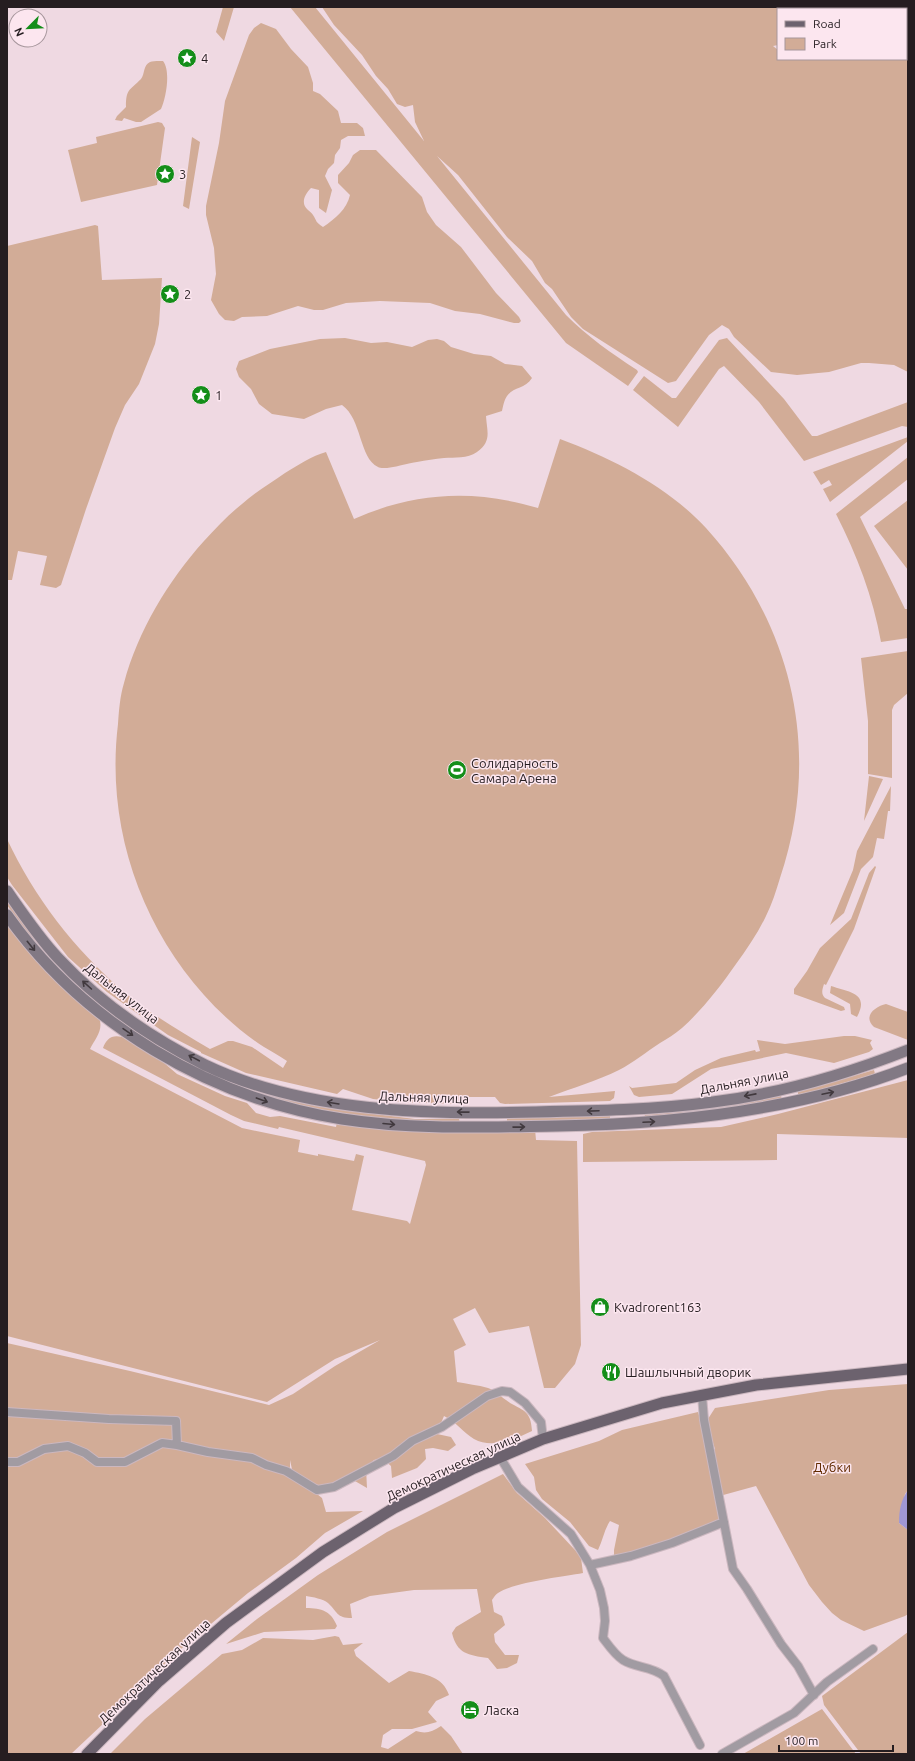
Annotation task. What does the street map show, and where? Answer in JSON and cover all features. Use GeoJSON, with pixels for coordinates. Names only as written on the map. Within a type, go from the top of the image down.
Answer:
{"type":"FeatureCollection","features":[{"type":"Feature","properties":{"kind":"main road","name":"Дальняя улица"},"geometry":{"type":"LineString","coordinates":[[7,891],[38,935],[53,952],[90,988],[148,1033],[207,1065],[244,1081],[325,1101],[368,1108],[411,1112],[480,1113],[626,1109],[714,1102],[788,1088],[908,1050]]}},
{"type":"Feature","properties":{"kind":"main road","name":"Дальняя улица"},"geometry":{"type":"LineString","coordinates":[[7,915],[35,951],[62,979],[107,1017],[144,1044],[196,1073],[225,1086],[268,1102],[305,1112],[342,1119],[425,1127],[626,1124],[673,1121],[734,1112],[836,1091],[905,1069]]}},
{"type":"Feature","properties":{"kind":"main road"},"geometry":{"type":"LineString","coordinates":[[896,1055],[905,1069]]}},
{"type":"Feature","properties":{"kind":"main road"},"geometry":{"type":"LineString","coordinates":[[225,1086],[229,1074]]}},
{"type":"Feature","properties":{"kind":"main road"},"geometry":{"type":"LineString","coordinates":[[788,1088],[790,1101]]}},
{"type":"Feature","properties":{"kind":"main road"},"geometry":{"type":"LineString","coordinates":[[626,1109],[626,1124]]}},
{"type":"Feature","properties":{"kind":"main road"},"geometry":{"type":"LineString","coordinates":[[480,1113],[480,1127]]}},
{"type":"Feature","properties":{"kind":"main road","name":"Демократическая улица"},"geometry":{"type":"LineString","coordinates":[[87,1754],[159,1681],[207,1639],[323,1552],[394,1508],[472,1469],[543,1439],[662,1403],[756,1385],[908,1369]]}},
{"type":"Feature","properties":{"kind":"street"},"geometry":{"type":"LineString","coordinates":[[7,1462],[18,1462],[44,1449],[68,1446],[85,1453],[96,1462],[125,1462],[162,1443],[208,1452],[252,1458],[266,1466],[286,1471],[317,1490],[334,1487],[393,1456],[412,1441],[442,1427],[487,1396],[502,1391],[510,1392],[525,1403],[541,1422],[543,1439]]}},
{"type":"Feature","properties":{"kind":"street"},"geometry":{"type":"LineString","coordinates":[[702,1395],[704,1420],[733,1569],[781,1644],[798,1666],[814,1695]]}},
{"type":"Feature","properties":{"kind":"street"},"geometry":{"type":"LineString","coordinates":[[7,1412],[108,1419],[176,1421],[177,1445]]}},
{"type":"Feature","properties":{"kind":"street"},"geometry":{"type":"LineString","coordinates":[[500,1457],[518,1487],[571,1534],[590,1565],[600,1590],[604,1608],[605,1621],[603,1638],[614,1652],[623,1660],[656,1670],[664,1676],[700,1745]]}},
{"type":"Feature","properties":{"kind":"street"},"geometry":{"type":"LineString","coordinates":[[590,1565],[631,1556],[672,1543],[724,1522]]}},
{"type":"Feature","properties":{"kind":"street"},"geometry":{"type":"LineString","coordinates":[[722,1754],[794,1713],[827,1682],[873,1649]]}},
{"type":"Feature","properties":{"kind":"green space"},"geometry":{"type":"Polygon","coordinates":[[[223,7],[234,7],[224,41],[216,32],[223,7]]]}},
{"type":"Feature","properties":{"kind":"green space"},"geometry":{"type":"Polygon","coordinates":[[[290,7],[315,7],[424,141],[415,122],[413,105],[405,107],[397,104],[388,89],[376,76],[362,55],[334,25],[322,7],[871,7],[777,8],[777,45],[773,46],[777,49],[777,60],[907,60],[908,19],[908,372],[894,365],[861,363],[829,372],[797,375],[771,372],[734,337],[729,329],[722,325],[709,335],[676,381],[668,383],[583,329],[571,317],[552,289],[545,283],[532,261],[507,237],[458,175],[437,156],[566,315],[600,344],[638,372],[628,386],[566,343],[290,7]]]}},
{"type":"Feature","properties":{"kind":"green space"},"geometry":{"type":"Polygon","coordinates":[[[261,23],[276,29],[291,49],[308,67],[313,83],[313,91],[320,94],[338,111],[341,123],[357,123],[363,128],[365,136],[348,136],[341,140],[340,148],[335,155],[334,163],[328,169],[325,176],[332,190],[326,213],[319,208],[319,190],[311,188],[305,196],[304,204],[313,214],[317,223],[323,227],[336,217],[346,205],[350,195],[338,183],[338,175],[349,163],[353,155],[360,150],[376,150],[422,197],[427,212],[436,225],[461,247],[496,293],[519,317],[521,321],[519,323],[480,314],[455,311],[430,303],[380,301],[346,303],[323,310],[314,310],[298,306],[267,316],[242,317],[234,321],[225,320],[219,314],[211,300],[216,274],[214,248],[206,215],[206,206],[219,143],[225,101],[249,35],[254,28],[261,23]]]}},
{"type":"Feature","properties":{"kind":"green space"},"geometry":{"type":"Polygon","coordinates":[[[163,61],[167,71],[167,85],[165,98],[161,109],[141,122],[124,118],[122,121],[115,120],[126,107],[128,93],[131,88],[141,79],[146,65],[151,62],[163,61]]]}},
{"type":"Feature","properties":{"kind":"green space"},"geometry":{"type":"Polygon","coordinates":[[[158,122],[162,123],[165,128],[157,185],[81,202],[68,150],[97,143],[96,137],[158,122]]]}},
{"type":"Feature","properties":{"kind":"green space"},"geometry":{"type":"Polygon","coordinates":[[[192,137],[200,142],[189,209],[183,206],[192,137]]]}},
{"type":"Feature","properties":{"kind":"green space"},"geometry":{"type":"Polygon","coordinates":[[[95,225],[98,226],[102,280],[162,278],[159,324],[155,344],[139,384],[125,405],[115,428],[61,585],[56,588],[40,585],[47,556],[18,551],[12,580],[7,580],[7,246],[95,225]]]}},
{"type":"Feature","properties":{"kind":"green space"},"geometry":{"type":"Polygon","coordinates":[[[345,338],[371,343],[387,342],[412,347],[428,340],[437,339],[444,341],[451,347],[474,354],[491,356],[505,364],[522,366],[532,378],[529,382],[512,391],[507,396],[502,411],[486,416],[488,432],[487,440],[482,448],[477,452],[465,457],[444,458],[381,468],[372,462],[367,455],[349,411],[342,405],[326,409],[304,419],[272,414],[259,404],[251,389],[239,377],[236,369],[239,361],[270,349],[320,339],[345,338]]]}},
{"type":"Feature","properties":{"kind":"green space"},"geometry":{"type":"Polygon","coordinates":[[[727,338],[784,399],[812,436],[817,436],[908,402],[908,427],[902,426],[804,461],[759,402],[724,366],[719,369],[678,427],[633,390],[644,376],[672,398],[676,398],[719,340],[727,338]]]}},
{"type":"Feature","properties":{"kind":"green space"},"geometry":{"type":"Polygon","coordinates":[[[908,437],[908,441],[830,502],[823,489],[832,485],[829,480],[821,485],[813,472],[908,437]]]}},
{"type":"Feature","properties":{"kind":"green space","name":"Солидарность Самара Арена"},"geometry":{"type":"Polygon","coordinates":[[[560,439],[600,455],[638,475],[674,499],[706,528],[736,566],[761,606],[779,649],[792,693],[798,738],[799,785],[792,831],[778,883],[766,916],[748,947],[724,981],[697,1014],[671,1036],[619,1070],[602,1078],[549,1097],[615,1091],[614,1098],[610,1101],[505,1104],[500,1103],[495,1097],[468,1097],[464,1102],[457,1104],[401,1102],[373,1099],[343,1089],[337,1094],[246,1073],[201,1053],[168,1035],[107,992],[68,957],[12,885],[7,877],[7,839],[30,881],[57,921],[88,958],[133,999],[165,1022],[210,1049],[228,1041],[233,1041],[252,1047],[283,1068],[287,1061],[256,1042],[232,1023],[204,995],[181,966],[161,935],[145,903],[132,868],[123,833],[117,797],[116,761],[119,708],[123,688],[137,644],[146,626],[167,590],[191,556],[222,522],[252,496],[300,464],[326,452],[354,519],[399,503],[445,496],[491,498],[538,508],[560,439]]]}},
{"type":"Feature","properties":{"kind":"green space"},"geometry":{"type":"Polygon","coordinates":[[[908,457],[908,479],[860,517],[905,609],[908,609],[908,638],[881,642],[869,593],[851,545],[836,514],[908,457]]]}},
{"type":"Feature","properties":{"kind":"green space"},"geometry":{"type":"Polygon","coordinates":[[[908,500],[908,570],[874,526],[908,500]]]}},
{"type":"Feature","properties":{"kind":"green space"},"geometry":{"type":"Polygon","coordinates":[[[908,651],[908,693],[894,705],[892,710],[892,778],[868,774],[868,721],[861,658],[908,651]]]}},
{"type":"Feature","properties":{"kind":"green space"},"geometry":{"type":"Polygon","coordinates":[[[869,776],[883,779],[864,821],[869,776]]]}},
{"type":"Feature","properties":{"kind":"green space"},"geometry":{"type":"Polygon","coordinates":[[[891,786],[890,811],[888,811],[884,839],[877,838],[873,857],[861,869],[844,913],[830,925],[853,870],[857,851],[891,786]]]}},
{"type":"Feature","properties":{"kind":"green space"},"geometry":{"type":"Polygon","coordinates":[[[875,866],[876,867],[854,929],[826,985],[824,984],[823,988],[822,993],[825,998],[844,1007],[845,1010],[841,1011],[794,994],[794,989],[807,971],[820,948],[851,919],[869,873],[875,866]]]}},
{"type":"Feature","properties":{"kind":"green space"},"geometry":{"type":"Polygon","coordinates":[[[7,900],[92,994],[222,1074],[220,1079],[176,1059],[98,1004],[54,964],[24,929],[7,905],[7,900]]]}},
{"type":"Feature","properties":{"kind":"green space"},"geometry":{"type":"Polygon","coordinates":[[[7,923],[99,1018],[100,1030],[90,1049],[242,1128],[300,1140],[298,1152],[354,1161],[356,1154],[364,1156],[352,1210],[407,1221],[410,1224],[426,1165],[425,1161],[279,1127],[278,1129],[244,1121],[103,1048],[106,1042],[115,1036],[122,1037],[163,1062],[177,1074],[225,1096],[247,1103],[256,1113],[270,1117],[280,1116],[336,1127],[337,1122],[535,1129],[536,1140],[577,1141],[581,1345],[575,1364],[555,1388],[544,1388],[529,1326],[489,1333],[475,1308],[453,1319],[466,1345],[454,1351],[457,1382],[491,1389],[527,1414],[530,1418],[532,1431],[504,1442],[481,1442],[470,1437],[444,1416],[441,1423],[423,1431],[451,1437],[456,1445],[448,1451],[433,1448],[425,1449],[426,1459],[417,1468],[392,1478],[391,1466],[382,1458],[374,1460],[366,1468],[367,1488],[348,1477],[329,1488],[311,1485],[293,1474],[290,1460],[290,1468],[269,1464],[307,1486],[322,1498],[326,1512],[363,1511],[325,1533],[296,1558],[248,1593],[169,1659],[156,1674],[71,1754],[7,1754],[7,1343],[269,1405],[293,1394],[335,1366],[380,1340],[335,1359],[267,1402],[7,1336],[7,923]]]}},
{"type":"Feature","properties":{"kind":"green space"},"geometry":{"type":"Polygon","coordinates":[[[831,986],[851,992],[859,998],[861,1003],[857,1017],[851,1014],[850,1004],[830,993],[831,986]]]}},
{"type":"Feature","properties":{"kind":"green space"},"geometry":{"type":"Polygon","coordinates":[[[886,1004],[908,1012],[908,1040],[874,1027],[871,1023],[869,1019],[872,1012],[878,1007],[886,1004]]]}},
{"type":"Feature","properties":{"kind":"green space"},"geometry":{"type":"Polygon","coordinates":[[[844,1036],[855,1036],[872,1040],[870,1043],[873,1049],[869,1052],[834,1063],[786,1053],[711,1069],[672,1094],[639,1097],[634,1095],[629,1086],[632,1088],[676,1083],[695,1070],[721,1058],[755,1050],[756,1052],[760,1051],[757,1040],[785,1044],[844,1036]]]}},
{"type":"Feature","properties":{"kind":"green space"},"geometry":{"type":"Polygon","coordinates":[[[874,1070],[875,1074],[798,1096],[798,1092],[874,1070]]]}},
{"type":"Feature","properties":{"kind":"green space"},"geometry":{"type":"Polygon","coordinates":[[[908,1080],[908,1138],[777,1134],[777,1160],[583,1162],[583,1134],[592,1132],[721,1127],[778,1114],[908,1080]]]}},
{"type":"Feature","properties":{"kind":"green space"},"geometry":{"type":"Polygon","coordinates":[[[237,1081],[351,1111],[415,1119],[459,1119],[460,1123],[394,1120],[317,1110],[235,1085],[237,1081]]]}},
{"type":"Feature","properties":{"kind":"green space"},"geometry":{"type":"Polygon","coordinates":[[[781,1096],[782,1100],[644,1119],[645,1115],[704,1110],[781,1096]]]}},
{"type":"Feature","properties":{"kind":"green space"},"geometry":{"type":"Polygon","coordinates":[[[610,1116],[610,1122],[507,1123],[507,1118],[610,1116]]]}},
{"type":"Feature","properties":{"kind":"green space","name":"Дубки"},"geometry":{"type":"Polygon","coordinates":[[[908,1384],[908,1490],[905,1494],[899,1523],[908,1530],[908,1614],[864,1631],[841,1620],[832,1613],[809,1585],[756,1486],[716,1497],[721,1520],[655,1546],[614,1556],[619,1525],[610,1521],[598,1550],[589,1546],[570,1522],[542,1499],[536,1490],[534,1477],[525,1464],[599,1441],[622,1430],[698,1412],[711,1453],[715,1449],[706,1422],[715,1408],[829,1390],[908,1384]]]}},
{"type":"Feature","properties":{"kind":"green space"},"geometry":{"type":"Polygon","coordinates":[[[503,1474],[517,1493],[545,1518],[575,1550],[581,1558],[583,1573],[539,1580],[515,1586],[498,1593],[494,1597],[492,1600],[494,1612],[502,1616],[505,1625],[494,1634],[495,1642],[505,1655],[519,1655],[517,1663],[507,1668],[497,1669],[488,1658],[475,1656],[464,1652],[454,1640],[452,1633],[456,1627],[481,1612],[477,1589],[414,1590],[370,1596],[350,1604],[352,1618],[340,1616],[328,1603],[323,1600],[306,1596],[306,1608],[325,1611],[335,1621],[337,1626],[335,1629],[264,1632],[226,1644],[257,1619],[318,1575],[387,1532],[503,1474]]]}},
{"type":"Feature","properties":{"kind":"green space"},"geometry":{"type":"Polygon","coordinates":[[[908,1632],[908,1754],[861,1754],[824,1705],[822,1696],[908,1632]]]}},
{"type":"Feature","properties":{"kind":"green space"},"geometry":{"type":"Polygon","coordinates":[[[335,1636],[339,1637],[343,1645],[363,1643],[354,1650],[356,1656],[389,1683],[409,1671],[415,1672],[428,1675],[438,1680],[443,1684],[449,1695],[436,1701],[428,1712],[437,1722],[412,1729],[392,1729],[383,1735],[381,1747],[388,1749],[416,1731],[429,1732],[441,1726],[451,1736],[463,1754],[110,1754],[145,1719],[222,1654],[242,1650],[263,1638],[313,1640],[335,1636]]]}},
{"type":"Feature","properties":{"kind":"green space"},"geometry":{"type":"Polygon","coordinates":[[[822,1709],[856,1754],[743,1754],[822,1709]]]}},
{"type":"Feature","properties":{"kind":"shaded area"},"geometry":{"type":"Polygon","coordinates":[[[908,1490],[908,1530],[899,1523],[899,1514],[901,1505],[908,1490]]]}},
{"type":"Feature","properties":{"kind":"place","name":"4"},"geometry":{"type":"Point","coordinates":[187,58]}},
{"type":"Feature","properties":{"kind":"place","name":"3"},"geometry":{"type":"Point","coordinates":[165,174]}},
{"type":"Feature","properties":{"kind":"place","name":"2"},"geometry":{"type":"Point","coordinates":[170,294]}},
{"type":"Feature","properties":{"kind":"place","name":"1"},"geometry":{"type":"Point","coordinates":[201,395]}},
{"type":"Feature","properties":{"kind":"place","name":"Солидарность Самара Арена"},"geometry":{"type":"Point","coordinates":[457,770]}},
{"type":"Feature","properties":{"kind":"place","name":"Kvadrorent163"},"geometry":{"type":"Point","coordinates":[600,1307]}},
{"type":"Feature","properties":{"kind":"place","name":"Шашлычный дворик"},"geometry":{"type":"Point","coordinates":[611,1372]}},
{"type":"Feature","properties":{"kind":"place","name":"Ласка"},"geometry":{"type":"Point","coordinates":[470,1710]}}]}
